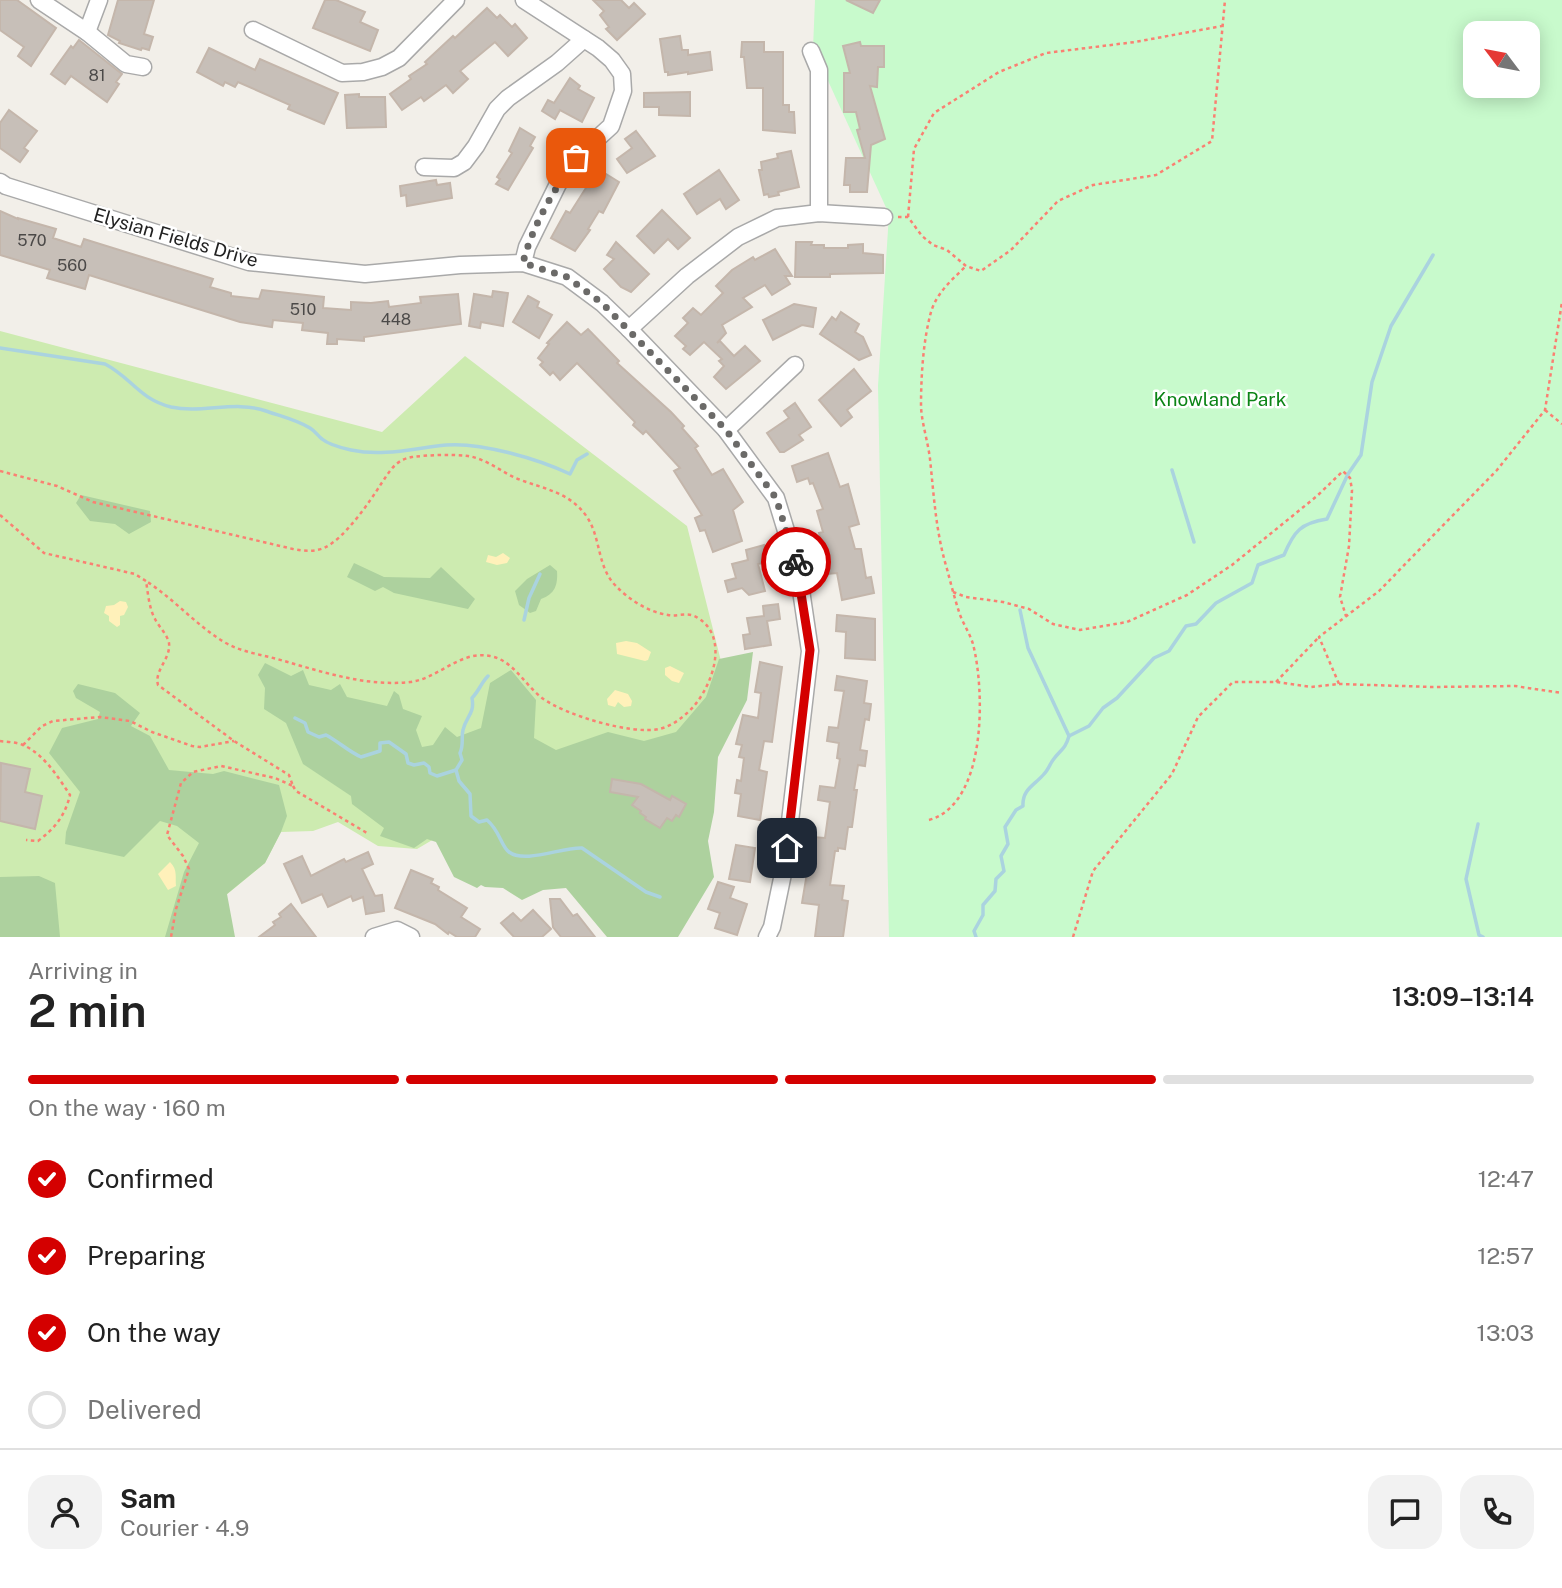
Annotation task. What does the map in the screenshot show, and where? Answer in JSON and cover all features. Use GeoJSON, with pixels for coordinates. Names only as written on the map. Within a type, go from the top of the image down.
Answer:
{"type":"FeatureCollection","features":[{"type":"Feature","properties":{"kind":"street"},"geometry":{"type":"LineString","coordinates":[[39,0],[126,64],[143,67]]}},
{"type":"Feature","properties":{"kind":"street"},"geometry":{"type":"LineString","coordinates":[[87,33],[99,0]]}},
{"type":"Feature","properties":{"kind":"street"},"geometry":{"type":"LineString","coordinates":[[523,263],[527,247],[558,184],[576,158],[611,126],[623,91],[622,74],[612,60],[524,0]]}},
{"type":"Feature","properties":{"kind":"street"},"geometry":{"type":"LineString","coordinates":[[253,30],[342,73],[363,72],[382,67],[399,58],[455,1]]}},
{"type":"Feature","properties":{"kind":"street"},"geometry":{"type":"LineString","coordinates":[[424,167],[454,168],[464,162],[497,110],[508,98],[557,63],[584,39]]}},
{"type":"Feature","properties":{"kind":"street"},"geometry":{"type":"LineString","coordinates":[[811,51],[819,70],[819,213]]}},
{"type":"Feature","properties":{"kind":"street","name":"Elysian Fields Drive"},"geometry":{"type":"LineString","coordinates":[[0,182],[249,262],[365,274],[460,265],[523,263],[567,277],[602,303],[629,329],[726,430],[776,498],[799,570],[810,650],[785,864],[772,927],[767,937]]}},
{"type":"Feature","properties":{"kind":"street"},"geometry":{"type":"LineString","coordinates":[[629,329],[687,276],[738,237],[777,218],[819,213],[884,217]]}},
{"type":"Feature","properties":{"kind":"street"},"geometry":{"type":"LineString","coordinates":[[726,430],[795,365]]}},
{"type":"Feature","properties":{"kind":"street"},"geometry":{"type":"LineString","coordinates":[[374,937],[397,930],[411,937]]}},
{"type":"Feature","properties":{"kind":"path"},"geometry":{"type":"LineString","coordinates":[[1222,26],[1135,42],[1046,52],[999,72],[934,113],[914,149],[908,217],[922,236],[933,245],[947,250],[966,266],[981,271],[1011,250],[1058,201],[1093,186],[1156,176],[1212,141],[1225,0]]}},
{"type":"Feature","properties":{"kind":"path"},"geometry":{"type":"LineString","coordinates":[[884,217],[908,217]]}},
{"type":"Feature","properties":{"kind":"path"},"geometry":{"type":"LineString","coordinates":[[929,820],[942,816],[966,788],[974,762],[979,726],[979,691],[973,643],[953,592],[936,528],[930,456],[921,409],[931,310],[943,287],[966,266]]}},
{"type":"Feature","properties":{"kind":"path"},"geometry":{"type":"LineString","coordinates":[[1276,682],[1319,637],[1378,591],[1497,470],[1545,410],[1562,302]]}},
{"type":"Feature","properties":{"kind":"path"},"geometry":{"type":"LineString","coordinates":[[1545,410],[1562,424]]}},
{"type":"Feature","properties":{"kind":"path"},"geometry":{"type":"LineString","coordinates":[[0,471],[63,488],[93,502],[293,549],[313,550],[326,547],[340,536],[372,498],[396,463],[411,457],[476,458],[516,478],[555,491],[576,505],[591,524],[605,569],[615,585],[650,610],[668,615],[690,614],[705,624],[713,638],[713,670],[701,697],[684,715],[661,729],[633,729],[595,720],[549,703],[506,662],[494,656],[469,657],[424,680],[384,683],[343,677],[247,652],[218,638],[135,574],[44,553],[0,515]]}},
{"type":"Feature","properties":{"kind":"path"},"geometry":{"type":"LineString","coordinates":[[953,592],[1029,609],[1053,624],[1080,630],[1126,622],[1187,595],[1232,565],[1317,496],[1343,471],[1350,478],[1352,490],[1349,546],[1340,597],[1346,616]]}},
{"type":"Feature","properties":{"kind":"path"},"geometry":{"type":"LineString","coordinates":[[146,581],[154,617],[169,645],[169,652],[157,675],[158,685],[234,741],[289,775],[296,791],[367,833]]}},
{"type":"Feature","properties":{"kind":"path"},"geometry":{"type":"LineString","coordinates":[[1319,637],[1339,684]]}},
{"type":"Feature","properties":{"kind":"path"},"geometry":{"type":"LineString","coordinates":[[1073,937],[1093,871],[1172,774],[1198,717],[1233,682],[1276,682],[1311,687],[1339,684],[1515,686],[1562,693]]}},
{"type":"Feature","properties":{"kind":"path"},"geometry":{"type":"LineString","coordinates":[[23,745],[31,735],[53,721],[100,717],[131,720],[152,732],[192,746],[234,741]]}},
{"type":"Feature","properties":{"kind":"path"},"geometry":{"type":"LineString","coordinates":[[0,741],[23,745],[40,756],[70,795],[66,813],[52,830],[38,841],[26,840]]}},
{"type":"Feature","properties":{"kind":"path"},"geometry":{"type":"LineString","coordinates":[[171,937],[176,909],[190,869],[166,835],[181,783],[193,772],[221,766],[275,778],[293,786]]}},
{"type":"Feature","properties":{"kind":"green space","name":"Knowland Park"},"geometry":{"type":"Polygon","coordinates":[[[815,0],[1562,0],[1562,937],[889,937],[878,386],[889,214],[813,48],[815,0]]]}},
{"type":"Feature","properties":{"kind":"green space"},"geometry":{"type":"Polygon","coordinates":[[[0,331],[382,432],[465,356],[687,526],[727,685],[689,746],[553,769],[417,849],[378,846],[338,822],[313,831],[281,832],[265,863],[220,900],[201,937],[0,937],[0,331]]]}},
{"type":"Feature","properties":{"kind":"green space"},"geometry":{"type":"Polygon","coordinates":[[[81,495],[150,511],[151,522],[129,534],[115,524],[90,521],[76,503],[81,495]]]}},
{"type":"Feature","properties":{"kind":"green space"},"geometry":{"type":"Polygon","coordinates":[[[354,563],[384,577],[430,578],[441,567],[475,599],[468,609],[394,593],[383,587],[375,591],[347,577],[354,563]]]}},
{"type":"Feature","properties":{"kind":"green space"},"geometry":{"type":"Polygon","coordinates":[[[550,565],[557,571],[555,588],[541,599],[536,611],[530,613],[519,605],[515,591],[527,579],[550,565]]]}},
{"type":"Feature","properties":{"kind":"green space"},"geometry":{"type":"Polygon","coordinates":[[[753,652],[747,700],[718,757],[714,812],[708,841],[714,877],[678,937],[607,937],[566,888],[543,890],[522,900],[503,888],[481,885],[477,888],[454,877],[436,842],[427,839],[414,848],[380,836],[384,828],[352,804],[351,796],[303,764],[286,723],[264,709],[265,688],[258,675],[265,663],[291,676],[303,670],[309,685],[331,690],[340,684],[347,697],[387,706],[394,691],[399,695],[403,709],[422,716],[416,730],[422,747],[433,745],[445,727],[457,737],[481,728],[490,683],[511,670],[536,700],[534,738],[556,750],[608,732],[644,741],[676,732],[706,697],[719,659],[753,652]]]}},
{"type":"Feature","properties":{"kind":"green space"},"geometry":{"type":"Polygon","coordinates":[[[78,684],[115,693],[140,713],[131,726],[150,736],[169,770],[213,774],[224,771],[279,785],[287,816],[281,832],[265,863],[227,894],[235,937],[165,937],[184,872],[199,843],[177,826],[160,821],[124,857],[65,844],[66,832],[80,792],[49,753],[62,728],[98,719],[100,712],[76,698],[73,691],[78,684]]]}},
{"type":"Feature","properties":{"kind":"green space"},"geometry":{"type":"Polygon","coordinates":[[[39,876],[55,883],[60,937],[0,937],[0,877],[39,876]]]}},
{"type":"Feature","properties":{"kind":"sand"},"geometry":{"type":"Polygon","coordinates":[[[503,553],[510,558],[507,563],[497,565],[486,562],[488,555],[496,557],[503,553]]]}},
{"type":"Feature","properties":{"kind":"sand"},"geometry":{"type":"Polygon","coordinates":[[[120,601],[126,602],[128,607],[124,615],[120,616],[120,625],[117,627],[104,613],[106,606],[120,601]]]}},
{"type":"Feature","properties":{"kind":"sand"},"geometry":{"type":"Polygon","coordinates":[[[616,643],[637,643],[651,652],[648,660],[617,654],[616,643]]]}},
{"type":"Feature","properties":{"kind":"sand"},"geometry":{"type":"Polygon","coordinates":[[[670,666],[684,673],[679,683],[665,675],[665,668],[670,666]]]}},
{"type":"Feature","properties":{"kind":"sand"},"geometry":{"type":"Polygon","coordinates":[[[615,690],[628,694],[632,701],[631,706],[624,707],[618,702],[615,707],[608,705],[607,699],[615,690]]]}},
{"type":"Feature","properties":{"kind":"sand"},"geometry":{"type":"Polygon","coordinates":[[[170,862],[175,871],[176,886],[168,890],[158,874],[170,862]]]}},
{"type":"Feature","properties":{"kind":"building"},"geometry":{"type":"Polygon","coordinates":[[[0,0],[17,0],[56,28],[31,66],[18,56],[24,47],[0,30],[0,0]]]}},
{"type":"Feature","properties":{"kind":"building"},"geometry":{"type":"Polygon","coordinates":[[[118,0],[154,0],[144,34],[153,37],[149,50],[119,43],[120,41],[108,35],[118,0]]]}},
{"type":"Feature","properties":{"kind":"building"},"geometry":{"type":"Polygon","coordinates":[[[325,0],[336,0],[365,12],[360,22],[378,30],[370,51],[313,28],[325,0]]]}},
{"type":"Feature","properties":{"kind":"building"},"geometry":{"type":"Polygon","coordinates":[[[593,0],[621,0],[629,8],[634,3],[645,14],[617,40],[606,29],[609,27],[600,15],[604,11],[593,0]]]}},
{"type":"Feature","properties":{"kind":"building"},"geometry":{"type":"Polygon","coordinates":[[[846,0],[880,0],[873,13],[846,0]]]}},
{"type":"Feature","properties":{"kind":"building"},"geometry":{"type":"Polygon","coordinates":[[[487,8],[497,18],[500,15],[512,27],[515,24],[527,38],[508,56],[495,42],[460,71],[468,79],[453,93],[446,85],[424,101],[421,97],[402,110],[390,94],[411,79],[409,76],[427,64],[425,62],[487,8]]]}},
{"type":"Feature","properties":{"kind":"building"},"geometry":{"type":"Polygon","coordinates":[[[680,36],[682,50],[688,50],[688,55],[710,52],[712,70],[668,75],[668,72],[665,72],[660,39],[680,36]]]}},
{"type":"Feature","properties":{"kind":"building"},"geometry":{"type":"Polygon","coordinates":[[[79,40],[122,74],[107,102],[71,76],[65,84],[51,74],[71,46],[73,48],[79,40]]]}},
{"type":"Feature","properties":{"kind":"building"},"geometry":{"type":"Polygon","coordinates":[[[742,42],[764,42],[764,52],[783,52],[783,105],[789,105],[789,112],[794,112],[795,133],[763,130],[763,88],[747,88],[744,57],[741,57],[742,42]]]}},
{"type":"Feature","properties":{"kind":"building"},"geometry":{"type":"Polygon","coordinates":[[[860,42],[861,46],[884,46],[884,67],[878,67],[877,87],[870,86],[885,139],[871,145],[867,192],[850,192],[850,185],[844,185],[846,158],[865,158],[857,130],[860,129],[856,112],[844,112],[844,73],[850,73],[843,46],[860,42]]]}},
{"type":"Feature","properties":{"kind":"building"},"geometry":{"type":"Polygon","coordinates":[[[209,48],[255,70],[260,59],[338,93],[324,124],[288,109],[290,105],[238,82],[235,87],[225,82],[223,86],[197,72],[209,48]]]}},
{"type":"Feature","properties":{"kind":"building"},"geometry":{"type":"Polygon","coordinates":[[[570,78],[580,86],[578,89],[594,98],[582,122],[560,110],[555,119],[542,111],[548,100],[554,103],[570,78]]]}},
{"type":"Feature","properties":{"kind":"building"},"geometry":{"type":"Polygon","coordinates":[[[690,92],[690,116],[659,115],[659,107],[644,107],[644,93],[690,92]]]}},
{"type":"Feature","properties":{"kind":"building"},"geometry":{"type":"Polygon","coordinates":[[[359,94],[359,97],[385,97],[386,127],[347,128],[345,95],[359,94]]]}},
{"type":"Feature","properties":{"kind":"building"},"geometry":{"type":"Polygon","coordinates":[[[9,110],[37,131],[24,148],[28,151],[20,162],[0,148],[0,123],[9,110]]]}},
{"type":"Feature","properties":{"kind":"building"},"geometry":{"type":"Polygon","coordinates":[[[520,128],[535,137],[530,146],[533,148],[508,190],[496,184],[500,179],[497,177],[512,153],[509,151],[520,128]]]}},
{"type":"Feature","properties":{"kind":"building"},"geometry":{"type":"Polygon","coordinates":[[[636,131],[655,156],[627,173],[617,159],[632,148],[625,139],[636,131]]]}},
{"type":"Feature","properties":{"kind":"building"},"geometry":{"type":"Polygon","coordinates":[[[791,151],[799,187],[778,192],[779,195],[764,195],[759,170],[762,170],[761,162],[791,151]]]}},
{"type":"Feature","properties":{"kind":"building"},"geometry":{"type":"Polygon","coordinates":[[[598,169],[619,182],[603,213],[599,211],[575,251],[551,238],[566,211],[570,213],[598,169]]]}},
{"type":"Feature","properties":{"kind":"building"},"geometry":{"type":"Polygon","coordinates":[[[719,170],[739,200],[726,209],[720,199],[697,214],[684,194],[719,170]]]}},
{"type":"Feature","properties":{"kind":"building"},"geometry":{"type":"Polygon","coordinates":[[[436,180],[437,185],[450,183],[452,198],[407,206],[406,195],[401,196],[400,186],[436,180]]]}},
{"type":"Feature","properties":{"kind":"building"},"geometry":{"type":"Polygon","coordinates":[[[662,210],[690,238],[678,249],[668,239],[654,253],[637,236],[662,210]]]}},
{"type":"Feature","properties":{"kind":"building"},"geometry":{"type":"Polygon","coordinates":[[[0,211],[18,219],[56,229],[53,238],[81,247],[84,239],[213,279],[210,287],[231,293],[231,296],[259,299],[262,290],[324,297],[323,308],[351,310],[351,302],[388,301],[389,307],[421,303],[420,297],[458,294],[461,324],[364,337],[364,341],[337,339],[337,344],[327,344],[328,333],[302,330],[303,323],[273,320],[272,327],[240,322],[89,275],[85,289],[47,278],[50,270],[0,255],[0,211]]]}},
{"type":"Feature","properties":{"kind":"building"},"geometry":{"type":"Polygon","coordinates":[[[616,242],[649,274],[631,292],[621,287],[604,269],[614,259],[607,255],[616,242]]]}},
{"type":"Feature","properties":{"kind":"building"},"geometry":{"type":"Polygon","coordinates":[[[796,242],[812,242],[811,245],[824,245],[824,248],[848,248],[848,245],[863,244],[863,253],[883,255],[883,273],[795,277],[796,242]]]}},
{"type":"Feature","properties":{"kind":"building"},"geometry":{"type":"Polygon","coordinates":[[[775,249],[792,276],[785,276],[790,284],[772,295],[765,285],[743,298],[752,307],[722,325],[726,333],[717,343],[720,341],[734,356],[745,346],[760,361],[726,389],[714,377],[724,366],[719,361],[722,359],[704,342],[690,355],[683,349],[686,346],[675,336],[688,323],[683,318],[693,308],[701,315],[723,293],[716,286],[732,270],[753,257],[755,260],[775,249]]]}},
{"type":"Feature","properties":{"kind":"building"},"geometry":{"type":"Polygon","coordinates":[[[493,291],[508,293],[503,326],[481,322],[480,328],[469,326],[474,294],[492,297],[493,291]]]}},
{"type":"Feature","properties":{"kind":"building"},"geometry":{"type":"Polygon","coordinates":[[[528,296],[539,302],[537,307],[552,315],[539,338],[513,322],[528,296]]]}},
{"type":"Feature","properties":{"kind":"building"},"geometry":{"type":"Polygon","coordinates":[[[794,304],[816,308],[813,327],[802,325],[773,340],[763,320],[794,304]]]}},
{"type":"Feature","properties":{"kind":"building"},"geometry":{"type":"Polygon","coordinates":[[[841,312],[859,324],[855,332],[863,337],[871,355],[859,360],[820,334],[832,317],[836,320],[841,312]]]}},
{"type":"Feature","properties":{"kind":"building"},"geometry":{"type":"Polygon","coordinates":[[[567,322],[581,335],[588,329],[619,361],[617,363],[671,412],[698,446],[695,448],[712,475],[723,469],[743,502],[733,510],[742,541],[713,552],[705,530],[700,531],[695,518],[702,515],[674,471],[680,468],[646,431],[643,434],[633,425],[635,422],[577,363],[560,380],[553,372],[550,375],[540,365],[543,362],[538,358],[549,344],[547,343],[567,322]]]}},
{"type":"Feature","properties":{"kind":"building"},"geometry":{"type":"Polygon","coordinates":[[[854,369],[871,391],[847,410],[852,417],[841,426],[819,400],[854,369]]]}},
{"type":"Feature","properties":{"kind":"building"},"geometry":{"type":"Polygon","coordinates":[[[795,403],[811,427],[799,435],[803,440],[780,452],[767,433],[789,418],[784,411],[795,403]]]}},
{"type":"Feature","properties":{"kind":"building"},"geometry":{"type":"Polygon","coordinates":[[[828,453],[840,487],[848,484],[859,524],[849,527],[855,549],[861,549],[866,578],[871,577],[874,593],[842,600],[837,573],[827,574],[819,533],[823,532],[817,511],[823,509],[813,483],[810,484],[808,478],[797,482],[792,466],[828,453]]]}},
{"type":"Feature","properties":{"kind":"building"},"geometry":{"type":"Polygon","coordinates":[[[764,545],[768,562],[758,564],[765,591],[749,595],[742,588],[728,592],[725,581],[736,578],[732,564],[748,560],[746,550],[764,545]]]}},
{"type":"Feature","properties":{"kind":"building"},"geometry":{"type":"Polygon","coordinates":[[[778,604],[780,619],[767,621],[771,645],[745,649],[743,635],[750,634],[747,618],[764,616],[763,606],[778,604]]]}},
{"type":"Feature","properties":{"kind":"building"},"geometry":{"type":"Polygon","coordinates":[[[837,615],[875,619],[875,660],[845,658],[846,632],[836,631],[837,615]]]}},
{"type":"Feature","properties":{"kind":"building"},"geometry":{"type":"Polygon","coordinates":[[[760,662],[782,667],[772,742],[764,741],[759,770],[767,772],[760,820],[738,816],[741,794],[735,793],[737,780],[741,781],[744,758],[739,757],[742,745],[736,744],[743,715],[758,718],[761,693],[755,692],[760,662]]]}},
{"type":"Feature","properties":{"kind":"building"},"geometry":{"type":"Polygon","coordinates":[[[837,676],[867,681],[864,703],[871,704],[869,720],[865,719],[860,750],[867,751],[865,766],[858,765],[852,827],[848,827],[845,849],[838,848],[838,851],[835,851],[830,885],[844,886],[842,900],[848,901],[843,937],[815,937],[819,905],[802,903],[813,837],[825,838],[830,802],[818,800],[820,786],[835,788],[840,759],[837,758],[839,743],[827,741],[829,727],[838,728],[844,691],[835,690],[837,676]]]}},
{"type":"Feature","properties":{"kind":"building"},"geometry":{"type":"Polygon","coordinates":[[[1,763],[30,769],[25,792],[42,796],[35,829],[0,821],[1,763]]]}},
{"type":"Feature","properties":{"kind":"building"},"geometry":{"type":"Polygon","coordinates":[[[612,779],[641,784],[670,800],[672,796],[686,804],[679,817],[676,815],[672,821],[667,818],[660,828],[645,819],[641,811],[632,805],[638,797],[610,792],[612,779]]]}},
{"type":"Feature","properties":{"kind":"building"},"geometry":{"type":"Polygon","coordinates":[[[736,845],[755,848],[750,882],[729,879],[736,845]]]}},
{"type":"Feature","properties":{"kind":"building"},"geometry":{"type":"Polygon","coordinates":[[[368,852],[373,864],[362,869],[375,896],[382,895],[384,911],[366,914],[363,897],[353,901],[351,896],[328,907],[322,894],[302,903],[284,864],[302,856],[311,876],[344,859],[346,862],[368,852]]]}},
{"type":"Feature","properties":{"kind":"building"},"geometry":{"type":"Polygon","coordinates":[[[411,870],[433,879],[431,883],[439,887],[438,890],[467,908],[461,917],[480,929],[475,937],[448,934],[435,924],[395,908],[411,870]]]}},
{"type":"Feature","properties":{"kind":"building"},"geometry":{"type":"Polygon","coordinates":[[[718,882],[734,887],[730,898],[747,904],[737,935],[715,928],[720,913],[708,909],[718,882]]]}},
{"type":"Feature","properties":{"kind":"building"},"geometry":{"type":"Polygon","coordinates":[[[550,899],[560,899],[573,916],[577,914],[595,937],[561,937],[553,927],[550,899]]]}},
{"type":"Feature","properties":{"kind":"building"},"geometry":{"type":"Polygon","coordinates":[[[291,904],[316,937],[259,937],[275,925],[273,922],[281,917],[279,914],[291,904]]]}},
{"type":"Feature","properties":{"kind":"building"},"geometry":{"type":"Polygon","coordinates":[[[533,910],[551,929],[542,937],[514,937],[501,923],[513,913],[521,921],[533,910]]]}},
{"type":"Feature","properties":{"kind":"waterway"},"geometry":{"type":"LineString","coordinates":[[1069,736],[1089,726],[1103,708],[1117,698],[1154,658],[1169,651],[1186,626],[1196,624],[1216,603],[1252,583],[1258,565],[1284,555],[1295,534],[1305,526],[1327,519],[1348,474],[1361,455],[1372,382],[1391,326],[1433,255]]}},
{"type":"Feature","properties":{"kind":"waterway"},"geometry":{"type":"LineString","coordinates":[[0,348],[105,364],[143,394],[171,407],[254,408],[300,423],[328,443],[351,450],[387,452],[446,445],[476,446],[526,457],[570,474],[577,460],[587,454]]}},
{"type":"Feature","properties":{"kind":"waterway"},"geometry":{"type":"LineString","coordinates":[[1172,470],[1194,542]]}},
{"type":"Feature","properties":{"kind":"waterway"},"geometry":{"type":"LineString","coordinates":[[524,620],[529,598],[540,574]]}},
{"type":"Feature","properties":{"kind":"waterway"},"geometry":{"type":"LineString","coordinates":[[1020,610],[1028,648],[1069,736]]}},
{"type":"Feature","properties":{"kind":"waterway"},"geometry":{"type":"LineString","coordinates":[[295,718],[305,723],[308,732],[319,737],[326,735],[361,757],[380,751],[380,743],[389,742],[406,754],[408,763],[424,763],[429,767],[430,773],[437,776],[456,770],[462,760],[462,733],[472,708],[472,698],[488,676]]}},
{"type":"Feature","properties":{"kind":"waterway"},"geometry":{"type":"LineString","coordinates":[[976,937],[974,931],[983,915],[983,905],[995,891],[996,879],[1004,871],[1001,856],[1008,844],[1005,827],[1016,810],[1023,806],[1027,791],[1045,772],[1069,736]]}},
{"type":"Feature","properties":{"kind":"waterway"},"geometry":{"type":"LineString","coordinates":[[456,770],[459,781],[470,794],[471,816],[479,822],[487,820],[509,852],[534,856],[582,848],[646,892],[660,897]]}},
{"type":"Feature","properties":{"kind":"waterway"},"geometry":{"type":"LineString","coordinates":[[1478,824],[1466,879],[1479,935],[1483,937]]}},
{"type":"Feature","properties":{"kind":"way so far"},"geometry":{"type":"LineString","coordinates":[[576,158],[558,184],[527,247],[523,263],[567,277],[602,303],[726,430],[776,498],[796,562]]}},
{"type":"Feature","properties":{"kind":"route"},"geometry":{"type":"LineString","coordinates":[[787,848],[810,650],[796,562]]}}]}
